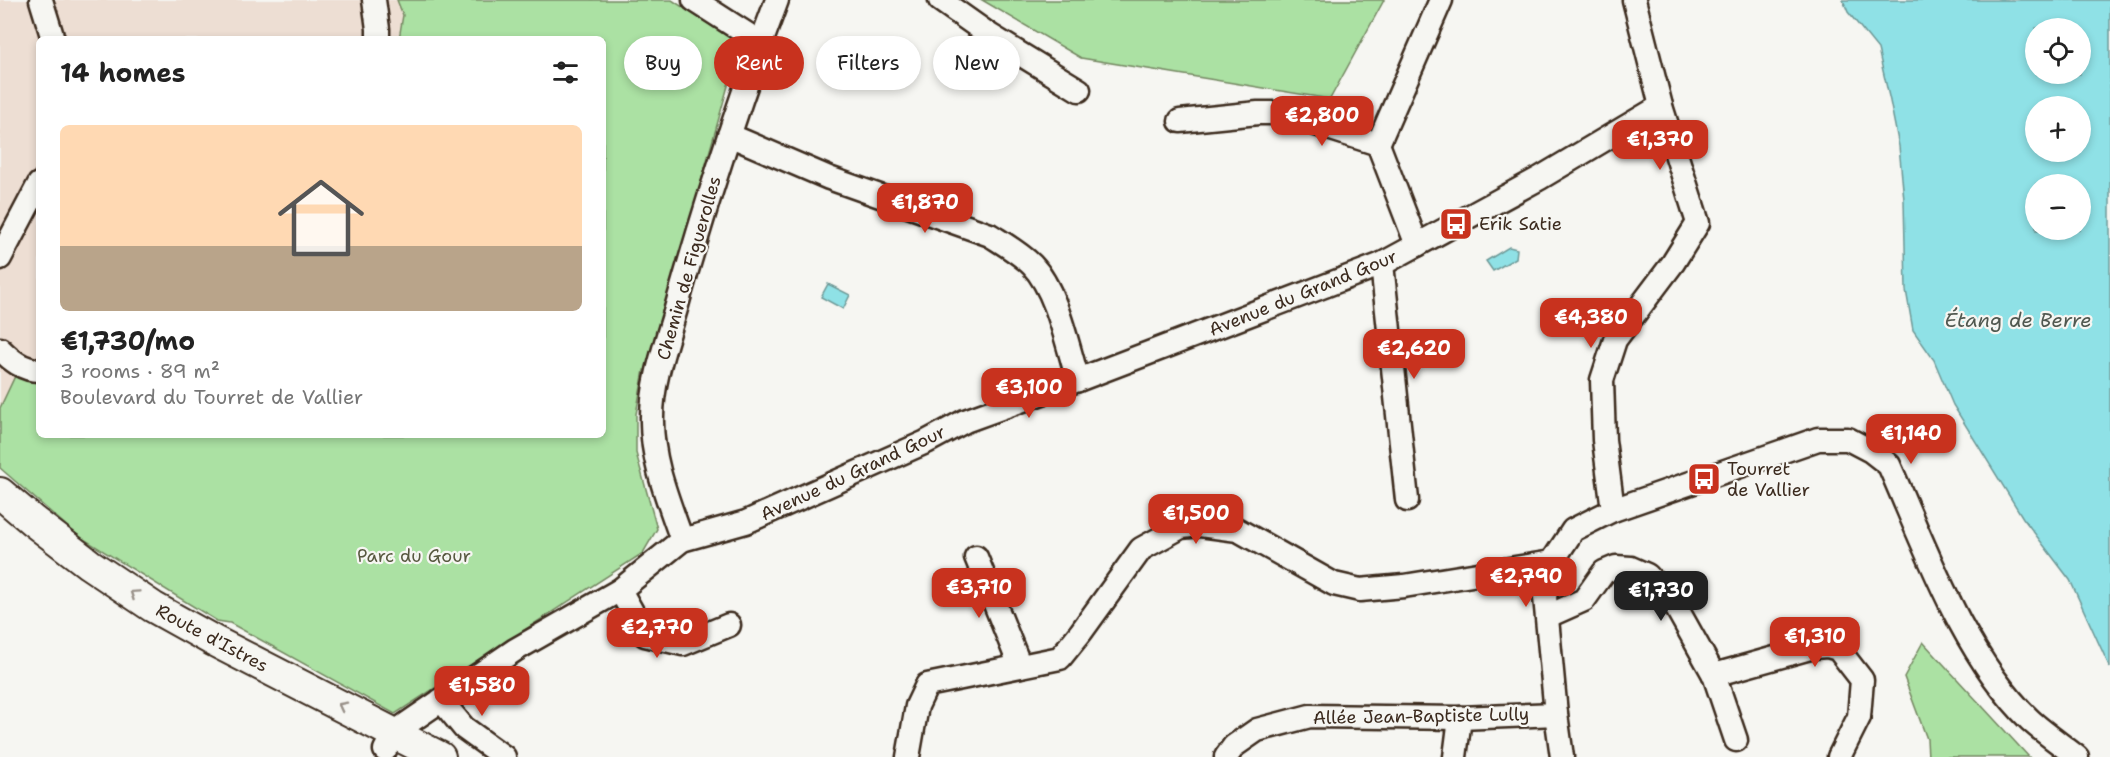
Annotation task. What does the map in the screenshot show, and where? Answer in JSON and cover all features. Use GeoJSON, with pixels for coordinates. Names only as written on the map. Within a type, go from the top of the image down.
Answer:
{"type":"FeatureCollection","features":[{"type":"Feature","properties":{"kind":"main road","name":"Route d'Istres"},"geometry":{"type":"LineString","coordinates":[[0,493],[89,564],[153,607],[214,640],[392,746]]}},
{"type":"Feature","properties":{"kind":"main road","name":"Route d'Istres"},"geometry":{"type":"LineString","coordinates":[[0,519],[88,587],[149,628],[210,662],[392,746],[440,757]]}},
{"type":"Feature","properties":{"kind":"street"},"geometry":{"type":"LineString","coordinates":[[41,0],[52,36]]}},
{"type":"Feature","properties":{"kind":"street"},"geometry":{"type":"LineString","coordinates":[[374,0],[378,36]]}},
{"type":"Feature","properties":{"kind":"street"},"geometry":{"type":"LineString","coordinates":[[694,0],[750,36]]}},
{"type":"Feature","properties":{"kind":"street","name":"Chemin de Figuerolles"},"geometry":{"type":"LineString","coordinates":[[764,36],[777,0]]}},
{"type":"Feature","properties":{"kind":"street"},"geometry":{"type":"LineString","coordinates":[[940,0],[991,36],[1079,90]]}},
{"type":"Feature","properties":{"kind":"street"},"geometry":{"type":"LineString","coordinates":[[1417,245],[1378,144],[1440,0]]}},
{"type":"Feature","properties":{"kind":"street"},"geometry":{"type":"LineString","coordinates":[[1613,510],[1604,440],[1602,380],[1615,340],[1672,263],[1698,223],[1661,106],[1634,0]]}},
{"type":"Feature","properties":{"kind":"street","name":"Chemin de Figuerolles"},"geometry":{"type":"LineString","coordinates":[[682,540],[654,451],[652,416],[657,380],[699,229],[745,90]]}},
{"type":"Feature","properties":{"kind":"street","name":"Avenue du Grand Gour"},"geometry":{"type":"LineString","coordinates":[[392,746],[441,700],[515,650],[620,590],[682,540],[746,522],[926,442],[965,421],[1382,264],[1540,178],[1661,106]]}},
{"type":"Feature","properties":{"kind":"street"},"geometry":{"type":"LineString","coordinates":[[1180,121],[1281,112],[1378,144]]}},
{"type":"Feature","properties":{"kind":"street"},"geometry":{"type":"LineString","coordinates":[[729,135],[829,178],[990,235],[1014,250],[1032,265],[1050,289],[1078,380]]}},
{"type":"Feature","properties":{"kind":"street"},"geometry":{"type":"LineString","coordinates":[[0,258],[36,190]]}},
{"type":"Feature","properties":{"kind":"street"},"geometry":{"type":"LineString","coordinates":[[1382,264],[1407,500]]}},
{"type":"Feature","properties":{"kind":"street"},"geometry":{"type":"LineString","coordinates":[[0,349],[13,361],[31,370],[36,370]]}},
{"type":"Feature","properties":{"kind":"street"},"geometry":{"type":"LineString","coordinates":[[1562,757],[1545,597],[1552,562],[1573,530],[1613,510],[1818,439],[1848,439],[1871,451],[1889,465],[1955,612],[1992,675],[2030,720],[2077,757]]}},
{"type":"Feature","properties":{"kind":"street"},"geometry":{"type":"LineString","coordinates":[[908,757],[917,706],[927,685],[1060,658],[1141,549],[1182,526],[1200,525],[1238,530],[1334,584],[1360,590],[1404,586],[1552,562]]}},
{"type":"Feature","properties":{"kind":"street"},"geometry":{"type":"LineString","coordinates":[[976,557],[1020,666]]}},
{"type":"Feature","properties":{"kind":"street"},"geometry":{"type":"LineString","coordinates":[[1548,616],[1584,600],[1604,572],[1616,567],[1631,568],[1647,575],[1676,607],[1714,675],[1736,740]]}},
{"type":"Feature","properties":{"kind":"street"},"geometry":{"type":"LineString","coordinates":[[620,590],[645,635],[684,644],[729,625]]}},
{"type":"Feature","properties":{"kind":"street"},"geometry":{"type":"LineString","coordinates":[[1714,675],[1814,648],[1827,646],[1838,649],[1862,680],[1859,717],[1839,757]]}},
{"type":"Feature","properties":{"kind":"street"},"geometry":{"type":"LineString","coordinates":[[441,700],[464,729],[504,757]]}},
{"type":"Feature","properties":{"kind":"street","name":"Allée Jean-Baptiste Lully"},"geometry":{"type":"LineString","coordinates":[[1227,757],[1234,746],[1257,730],[1310,716],[1460,718],[1556,714]]}},
{"type":"Feature","properties":{"kind":"street"},"geometry":{"type":"LineString","coordinates":[[1455,757],[1460,718]]}},
{"type":"Feature","properties":{"kind":"shaded area"},"geometry":{"type":"Polygon","coordinates":[[[0,0],[397,0],[403,15],[400,36],[36,36],[36,379],[16,374],[0,408],[0,0]]]}},
{"type":"Feature","properties":{"kind":"green space","name":"Parc du Gour"},"geometry":{"type":"Polygon","coordinates":[[[397,0],[672,0],[727,36],[714,36],[714,90],[727,90],[690,221],[652,371],[644,370],[636,414],[636,453],[657,529],[643,553],[395,714],[230,623],[217,621],[77,535],[0,468],[0,408],[16,374],[36,379],[36,438],[606,438],[606,36],[400,36],[403,15],[397,0]]]}},
{"type":"Feature","properties":{"kind":"green space"},"geometry":{"type":"Polygon","coordinates":[[[982,0],[1384,0],[1330,99],[1081,58],[982,0]]]}},
{"type":"Feature","properties":{"kind":"green space"},"geometry":{"type":"Polygon","coordinates":[[[1923,642],[2029,757],[1928,757],[1927,739],[1904,677],[1923,642]]]}},
{"type":"Feature","properties":{"kind":"water","name":"Étang de Berre"},"geometry":{"type":"Polygon","coordinates":[[[1843,0],[2110,0],[2110,668],[2070,580],[2023,518],[1953,405],[1934,360],[1913,330],[1906,290],[1904,200],[1899,146],[1878,49],[1848,12],[1843,0]]]}},
{"type":"Feature","properties":{"kind":"water"},"geometry":{"type":"Polygon","coordinates":[[[1509,247],[1517,249],[1516,258],[1493,271],[1486,261],[1509,247]]]}},
{"type":"Feature","properties":{"kind":"water"},"geometry":{"type":"Polygon","coordinates":[[[828,284],[850,295],[843,309],[821,297],[828,284]]]}},
{"type":"Feature","properties":{"kind":"place","name":"Erik Satie"},"geometry":{"type":"Point","coordinates":[1456,224]}},
{"type":"Feature","properties":{"kind":"place","name":"Tourret de Vallier"},"geometry":{"type":"Point","coordinates":[1704,479]}}]}
